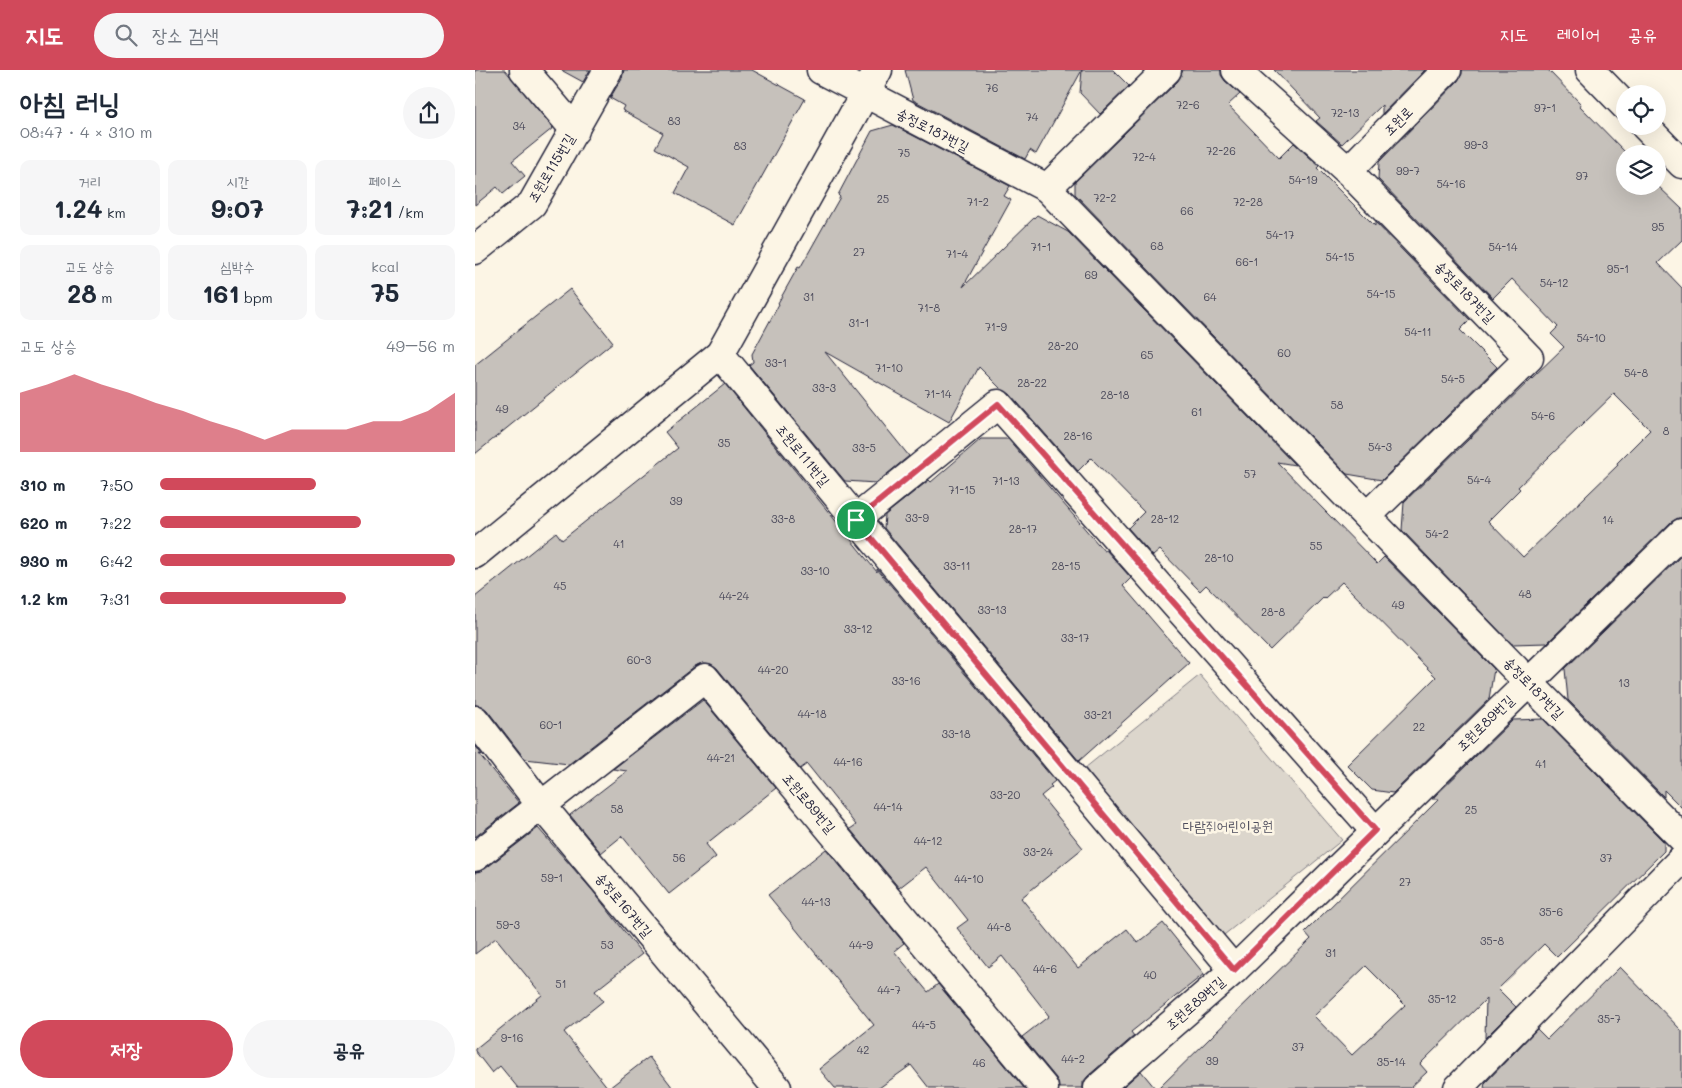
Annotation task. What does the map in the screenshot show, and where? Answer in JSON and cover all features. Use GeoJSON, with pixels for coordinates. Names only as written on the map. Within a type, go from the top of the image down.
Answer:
{"type":"FeatureCollection","features":[{"type":"Feature","properties":{"kind":"street"},"geometry":{"type":"LineString","coordinates":[[524,70],[575,130]]}},
{"type":"Feature","properties":{"kind":"street","name":"조원로115번길"},"geometry":{"type":"LineString","coordinates":[[475,250],[532,204],[608,70]]}},
{"type":"Feature","properties":{"kind":"street","name":"송정로187번길"},"geometry":{"type":"LineString","coordinates":[[821,70],[1047,188],[1682,838]]}},
{"type":"Feature","properties":{"kind":"street"},"geometry":{"type":"LineString","coordinates":[[475,554],[720,354],[878,70]]}},
{"type":"Feature","properties":{"kind":"street"},"geometry":{"type":"LineString","coordinates":[[1047,188],[1167,70]]}},
{"type":"Feature","properties":{"kind":"street","name":"송정로187번길"},"geometry":{"type":"LineString","coordinates":[[1236,70],[1348,171],[1529,358],[1367,516]]}},
{"type":"Feature","properties":{"kind":"street","name":"조원로"},"geometry":{"type":"LineString","coordinates":[[1348,171],[1447,70]]}},
{"type":"Feature","properties":{"kind":"street"},"geometry":{"type":"LineString","coordinates":[[1590,70],[1616,97]]}},
{"type":"Feature","properties":{"kind":"street"},"geometry":{"type":"LineString","coordinates":[[1654,135],[1682,164]]}},
{"type":"Feature","properties":{"kind":"street","name":"조원로111번길"},"geometry":{"type":"LineString","coordinates":[[720,354],[856,520],[1234,970]]}},
{"type":"Feature","properties":{"kind":"street"},"geometry":{"type":"LineString","coordinates":[[856,520],[998,404],[1375,830]]}},
{"type":"Feature","properties":{"kind":"street","name":"조원로89번길"},"geometry":{"type":"LineString","coordinates":[[1098,1088],[1234,970],[1375,830],[1682,533]]}},
{"type":"Feature","properties":{"kind":"street","name":"조원로89번길"},"geometry":{"type":"LineString","coordinates":[[541,805],[705,678],[1044,1088]]}},
{"type":"Feature","properties":{"kind":"street","name":"송정로167번길"},"geometry":{"type":"LineString","coordinates":[[475,720],[541,805],[777,1088]]}},
{"type":"Feature","properties":{"kind":"street"},"geometry":{"type":"LineString","coordinates":[[475,857],[541,805]]}},
{"type":"Feature","properties":{"kind":"street"},"geometry":{"type":"LineString","coordinates":[[1464,1086],[1682,859]]}},
{"type":"Feature","properties":{"kind":"green space","name":"다람쥐어린이공원"},"geometry":{"type":"Polygon","coordinates":[[[1200,675],[1342,840],[1219,939],[1085,768],[1200,675]]]}},
{"type":"Feature","properties":{"kind":"building"},"geometry":{"type":"Polygon","coordinates":[[[475,70],[505,70],[553,128],[512,161],[525,176],[503,194],[497,187],[475,205],[475,70]]]}},
{"type":"Feature","properties":{"kind":"building"},"geometry":{"type":"Polygon","coordinates":[[[561,70],[590,70],[583,82],[561,70]]]}},
{"type":"Feature","properties":{"kind":"building"},"geometry":{"type":"Polygon","coordinates":[[[624,70],[752,70],[805,99],[735,225],[675,193],[689,167],[655,148],[663,133],[622,110],[624,106],[610,98],[622,78],[624,70]]]}},
{"type":"Feature","properties":{"kind":"building"},"geometry":{"type":"Polygon","coordinates":[[[905,70],[1082,70],[1036,154],[1030,150],[1025,159],[913,100],[905,70]]]}},
{"type":"Feature","properties":{"kind":"building"},"geometry":{"type":"Polygon","coordinates":[[[1082,70],[1113,70],[1129,86],[1100,114],[1080,93],[1082,70]]]}},
{"type":"Feature","properties":{"kind":"building"},"geometry":{"type":"Polygon","coordinates":[[[1183,70],[1221,70],[1221,75],[1225,81],[1240,94],[1228,105],[1279,158],[1294,143],[1319,166],[1317,168],[1375,226],[1375,222],[1470,320],[1460,330],[1497,367],[1382,480],[1347,474],[1075,194],[1075,182],[1178,81],[1183,70]]]}},
{"type":"Feature","properties":{"kind":"building"},"geometry":{"type":"Polygon","coordinates":[[[1274,70],[1425,70],[1382,114],[1382,105],[1342,144],[1316,121],[1320,118],[1274,70]]]}},
{"type":"Feature","properties":{"kind":"building"},"geometry":{"type":"Polygon","coordinates":[[[1462,70],[1548,70],[1618,145],[1616,145],[1616,195],[1666,194],[1682,209],[1682,240],[1658,263],[1682,288],[1682,518],[1671,522],[1547,643],[1512,644],[1402,530],[1404,502],[1564,347],[1551,334],[1558,327],[1512,279],[1493,298],[1378,179],[1379,162],[1458,81],[1462,70]],[[1614,394],[1518,487],[1520,489],[1488,521],[1523,557],[1618,465],[1617,463],[1650,430],[1614,394]]]}},
{"type":"Feature","properties":{"kind":"building"},"geometry":{"type":"Polygon","coordinates":[[[893,125],[1010,186],[1004,196],[1011,200],[963,287],[1037,215],[1068,232],[1295,465],[1277,462],[1377,564],[1384,557],[1494,669],[1489,699],[1393,793],[1372,790],[1347,765],[1436,677],[1342,582],[1270,650],[1206,585],[1200,591],[1160,550],[1153,556],[1128,528],[1144,512],[1091,458],[1078,471],[1010,394],[1001,389],[979,367],[949,422],[825,352],[909,456],[876,483],[845,481],[749,365],[753,362],[752,354],[778,303],[840,197],[838,195],[872,131],[893,125]]]}},
{"type":"Feature","properties":{"kind":"building"},"geometry":{"type":"Polygon","coordinates":[[[570,289],[613,342],[475,454],[475,365],[570,289]]]}},
{"type":"Feature","properties":{"kind":"building"},"geometry":{"type":"Polygon","coordinates":[[[725,384],[877,572],[877,569],[1055,781],[1050,785],[1052,787],[1041,796],[1083,848],[1021,898],[1078,968],[1127,929],[1138,943],[1163,923],[1204,974],[1131,1032],[1134,1036],[1088,1076],[1083,1082],[1083,1088],[1059,1088],[1056,1078],[1022,1037],[1049,1016],[1002,956],[988,967],[957,928],[968,920],[926,867],[899,888],[850,829],[856,825],[807,764],[800,769],[717,668],[711,664],[703,663],[695,666],[569,764],[525,759],[487,710],[475,705],[475,597],[556,532],[562,540],[678,448],[665,432],[725,384]]]}},
{"type":"Feature","properties":{"kind":"building"},"geometry":{"type":"Polygon","coordinates":[[[981,439],[1008,439],[1104,551],[1106,550],[1131,578],[1123,586],[1189,663],[1079,761],[884,528],[885,515],[929,480],[931,482],[981,439]]]}},
{"type":"Feature","properties":{"kind":"building"},"geometry":{"type":"Polygon","coordinates":[[[1682,555],[1682,808],[1664,790],[1664,797],[1568,700],[1565,669],[1682,555]]]}},
{"type":"Feature","properties":{"kind":"building"},"geometry":{"type":"Polygon","coordinates":[[[703,700],[776,788],[706,844],[716,857],[669,894],[622,836],[601,853],[570,815],[627,771],[613,769],[703,700]]]}},
{"type":"Feature","properties":{"kind":"building"},"geometry":{"type":"Polygon","coordinates":[[[1543,719],[1664,842],[1664,851],[1557,957],[1544,944],[1498,989],[1516,1007],[1485,1038],[1486,999],[1420,1064],[1427,1072],[1410,1088],[1159,1088],[1311,939],[1305,932],[1439,799],[1432,799],[1513,720],[1543,719]],[[1366,966],[1314,1016],[1352,1055],[1405,1005],[1366,966]]]}},
{"type":"Feature","properties":{"kind":"building"},"geometry":{"type":"Polygon","coordinates":[[[475,745],[482,755],[479,754],[519,803],[475,837],[475,745]]]}},
{"type":"Feature","properties":{"kind":"building"},"geometry":{"type":"Polygon","coordinates":[[[538,828],[593,891],[642,954],[595,991],[603,1001],[564,1032],[608,1088],[518,1088],[500,1066],[492,1073],[475,1051],[475,1049],[542,995],[496,938],[475,954],[475,872],[485,869],[538,828]]]}},
{"type":"Feature","properties":{"kind":"building"},"geometry":{"type":"Polygon","coordinates":[[[826,849],[904,943],[894,951],[928,992],[938,984],[1024,1088],[929,1088],[911,1065],[879,1088],[835,1088],[819,1069],[874,1025],[768,895],[826,849]]]}},
{"type":"Feature","properties":{"kind":"building"},"geometry":{"type":"Polygon","coordinates":[[[1620,967],[1682,1031],[1682,1088],[1484,1088],[1485,1083],[1537,1029],[1547,1039],[1620,967]]]}},
{"type":"Feature","properties":{"kind":"building"},"geometry":{"type":"Polygon","coordinates":[[[649,1057],[673,1088],[609,1088],[649,1057]]]}},
{"type":"Feature","properties":{"kind":"building"},"geometry":{"type":"Polygon","coordinates":[[[1141,1071],[1155,1088],[1122,1088],[1141,1071]]]}},
{"type":"Feature","properties":{"kind":"route"},"geometry":{"type":"LineString","coordinates":[[998,404],[1375,830],[1234,970],[856,520],[998,404]]}}]}
